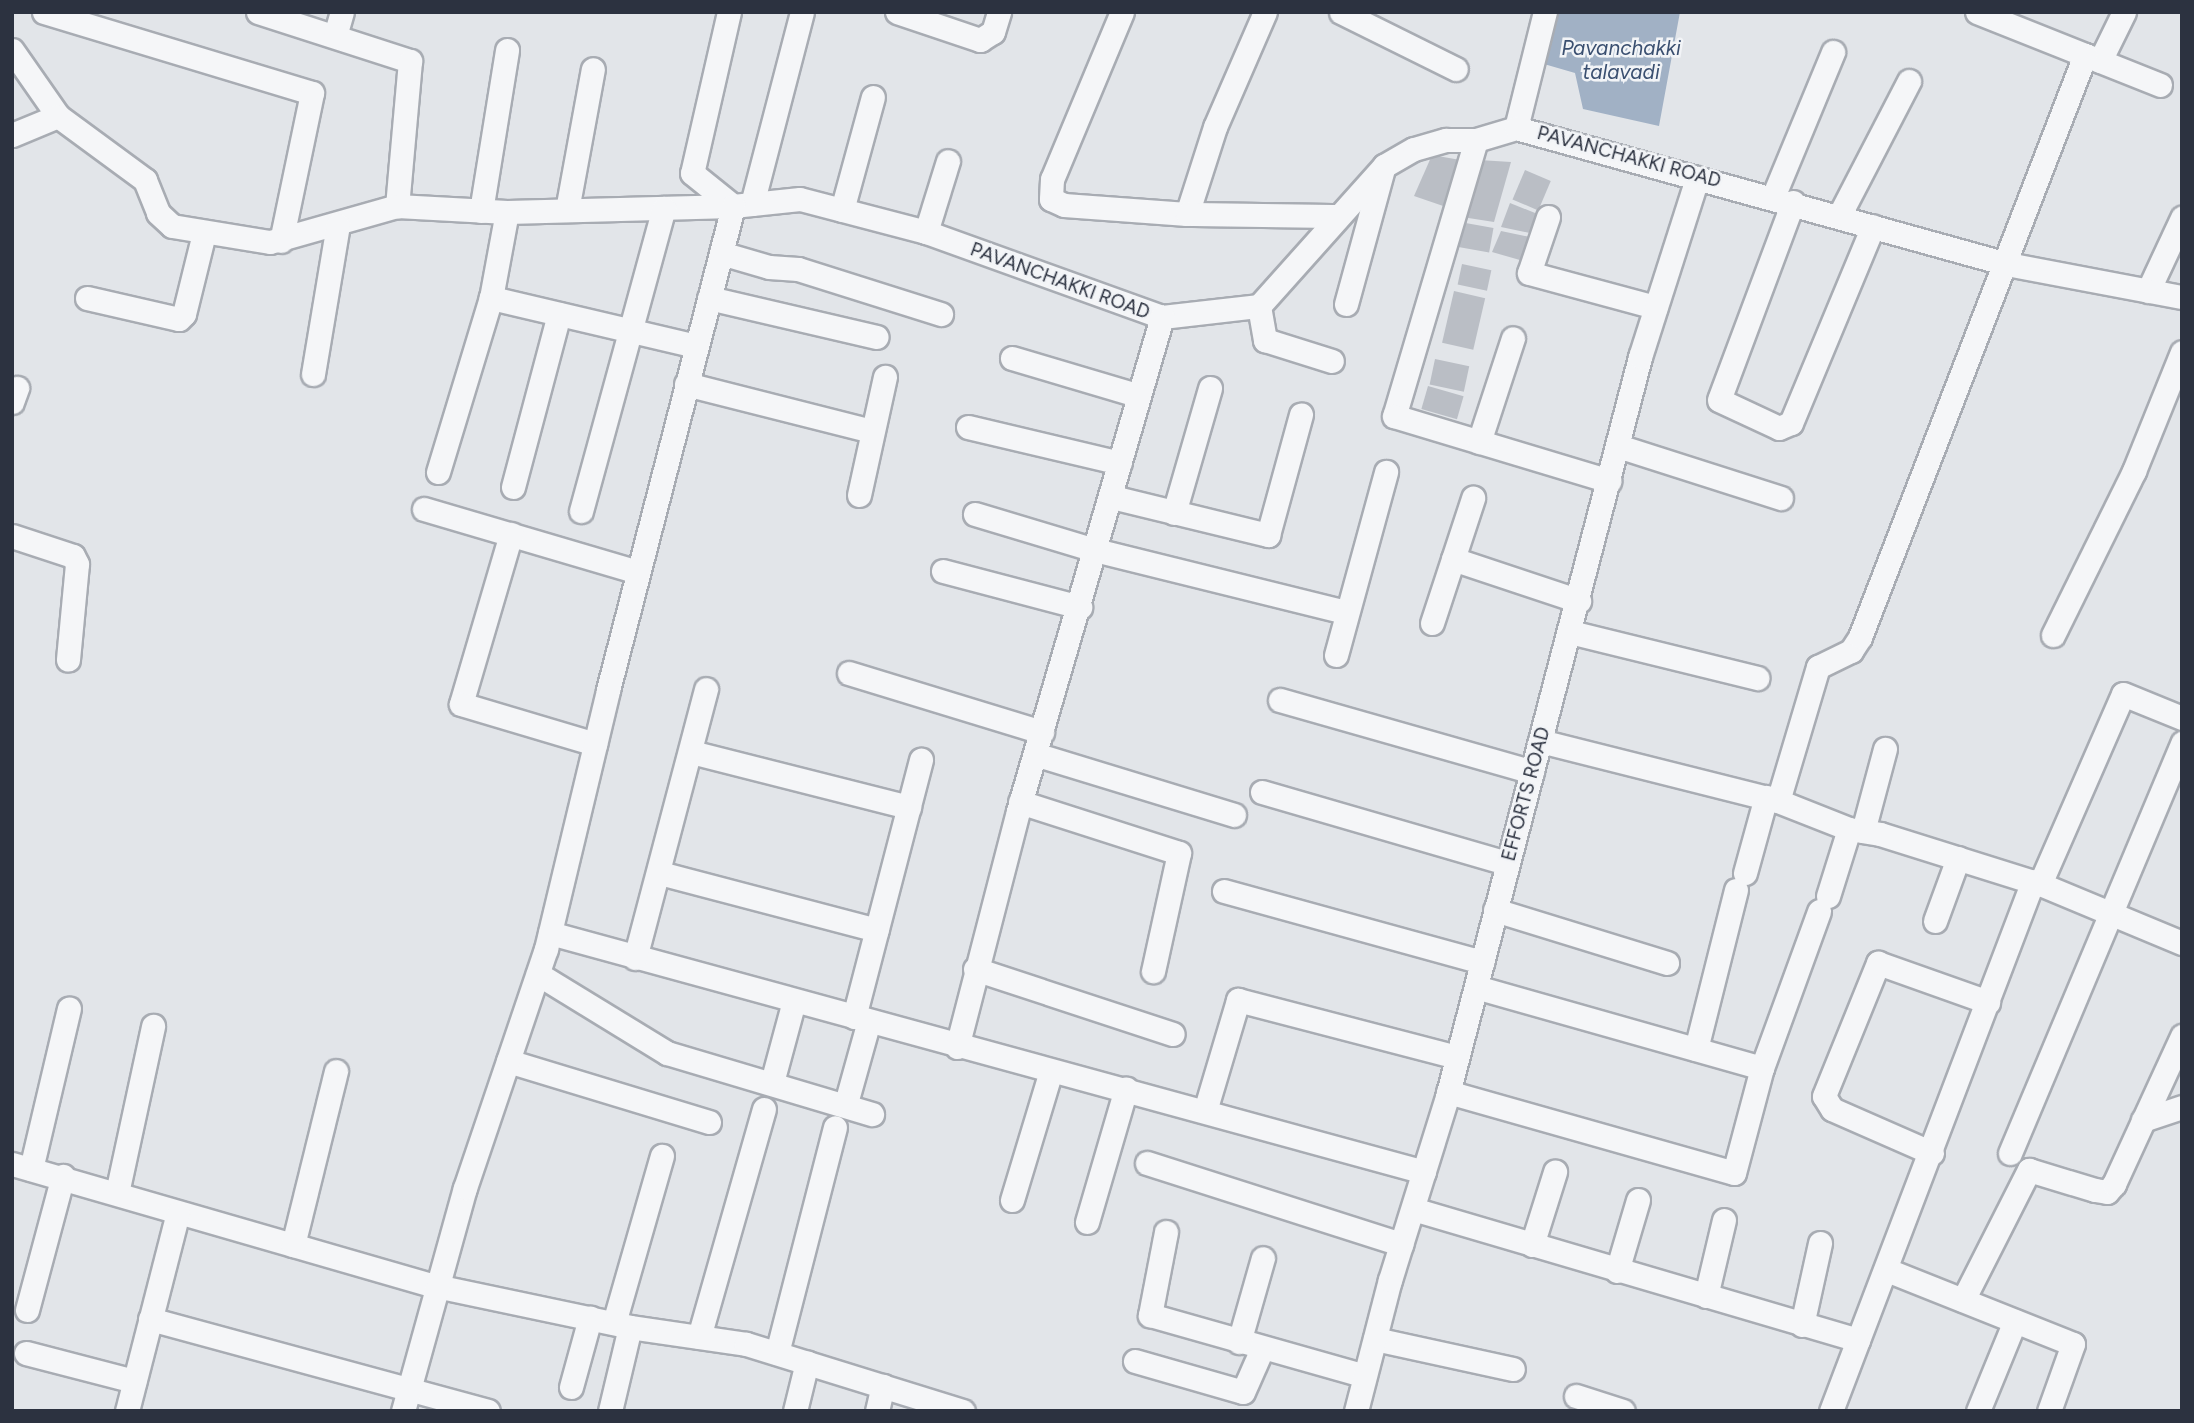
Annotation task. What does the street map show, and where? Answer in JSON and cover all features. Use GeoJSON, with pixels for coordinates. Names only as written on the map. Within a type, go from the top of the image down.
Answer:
{"type":"FeatureCollection","features":[{"type":"Feature","properties":{"kind":"street"},"geometry":{"type":"LineString","coordinates":[[44,12],[312,93],[281,241]]}},
{"type":"Feature","properties":{"kind":"street"},"geometry":{"type":"LineString","coordinates":[[12,50],[55,117],[149,187],[158,213],[172,226],[204,233],[281,241],[397,206],[410,61],[258,12]]}},
{"type":"Feature","properties":{"kind":"street"},"geometry":{"type":"LineString","coordinates":[[335,36],[342,12]]}},
{"type":"Feature","properties":{"kind":"street"},"geometry":{"type":"LineString","coordinates":[[729,12],[692,173],[743,205]]}},
{"type":"Feature","properties":{"kind":"street"},"geometry":{"type":"LineString","coordinates":[[406,1400],[436,1286],[550,933],[638,572],[721,253],[743,205],[802,12]]}},
{"type":"Feature","properties":{"kind":"street"},"geometry":{"type":"LineString","coordinates":[[897,12],[943,19],[989,39],[999,12]]}},
{"type":"Feature","properties":{"kind":"street"},"geometry":{"type":"LineString","coordinates":[[1122,12],[1052,179],[1051,199],[1065,205],[1187,214],[1338,216]]}},
{"type":"Feature","properties":{"kind":"street"},"geometry":{"type":"LineString","coordinates":[[1187,214],[1215,127],[1265,12]]}},
{"type":"Feature","properties":{"kind":"street"},"geometry":{"type":"LineString","coordinates":[[1341,12],[1456,69]]}},
{"type":"Feature","properties":{"kind":"street"},"geometry":{"type":"LineString","coordinates":[[1516,128],[1545,12]]}},
{"type":"Feature","properties":{"kind":"street"},"geometry":{"type":"LineString","coordinates":[[1977,12],[2160,85]]}},
{"type":"Feature","properties":{"kind":"street"},"geometry":{"type":"LineString","coordinates":[[1696,1049],[1740,882],[1815,673],[1823,662],[1857,645],[2007,264],[2093,58],[2124,12]]}},
{"type":"Feature","properties":{"kind":"street"},"geometry":{"type":"LineString","coordinates":[[481,211],[507,50]]}},
{"type":"Feature","properties":{"kind":"street"},"geometry":{"type":"LineString","coordinates":[[1833,52],[1720,393],[1725,405],[1779,428],[1791,423],[1873,226]]}},
{"type":"Feature","properties":{"kind":"street"},"geometry":{"type":"LineString","coordinates":[[567,210],[593,69]]}},
{"type":"Feature","properties":{"kind":"street"},"geometry":{"type":"LineString","coordinates":[[1839,216],[1909,81]]}},
{"type":"Feature","properties":{"kind":"street"},"geometry":{"type":"LineString","coordinates":[[842,210],[873,97]]}},
{"type":"Feature","properties":{"kind":"street"},"geometry":{"type":"LineString","coordinates":[[15,134],[55,117]]}},
{"type":"Feature","properties":{"kind":"street","name":"PAVANCHAKKI ROAD"},"geometry":{"type":"LineString","coordinates":[[397,206],[507,212],[743,205],[800,199],[926,232],[1162,317],[1259,306],[1384,166],[1414,149],[1446,140],[1476,140],[1516,128],[2007,264],[2182,297]]}},
{"type":"Feature","properties":{"kind":"street"},"geometry":{"type":"LineString","coordinates":[[1476,140],[1394,416],[1609,481]]}},
{"type":"Feature","properties":{"kind":"street"},"geometry":{"type":"LineString","coordinates":[[926,232],[948,161]]}},
{"type":"Feature","properties":{"kind":"street"},"geometry":{"type":"LineString","coordinates":[[1346,304],[1384,166]]}},
{"type":"Feature","properties":{"kind":"street","name":"EFFORTS ROAD"},"geometry":{"type":"LineString","coordinates":[[1356,1411],[1401,1244],[1448,1091],[1655,307],[1697,178]]}},
{"type":"Feature","properties":{"kind":"street"},"geometry":{"type":"LineString","coordinates":[[581,511],[664,208]]}},
{"type":"Feature","properties":{"kind":"street"},"geometry":{"type":"LineString","coordinates":[[438,472],[491,298],[507,212]]}},
{"type":"Feature","properties":{"kind":"street"},"geometry":{"type":"LineString","coordinates":[[1548,216],[1529,273],[1655,307]]}},
{"type":"Feature","properties":{"kind":"street"},"geometry":{"type":"LineString","coordinates":[[2148,291],[2182,218]]}},
{"type":"Feature","properties":{"kind":"street"},"geometry":{"type":"LineString","coordinates":[[313,374],[338,225]]}},
{"type":"Feature","properties":{"kind":"street"},"geometry":{"type":"LineString","coordinates":[[87,298],[178,319],[204,233]]}},
{"type":"Feature","properties":{"kind":"street"},"geometry":{"type":"LineString","coordinates":[[721,253],[769,267],[798,269],[941,314]]}},
{"type":"Feature","properties":{"kind":"street"},"geometry":{"type":"LineString","coordinates":[[491,298],[696,346]]}},
{"type":"Feature","properties":{"kind":"street"},"geometry":{"type":"LineString","coordinates":[[709,298],[877,337]]}},
{"type":"Feature","properties":{"kind":"street"},"geometry":{"type":"LineString","coordinates":[[1259,306],[1265,340],[1332,360]]}},
{"type":"Feature","properties":{"kind":"street"},"geometry":{"type":"LineString","coordinates":[[513,487],[559,314]]}},
{"type":"Feature","properties":{"kind":"street"},"geometry":{"type":"LineString","coordinates":[[957,1047],[1020,802],[1080,607],[1137,395],[1162,317]]}},
{"type":"Feature","properties":{"kind":"street"},"geometry":{"type":"LineString","coordinates":[[1479,442],[1513,338]]}},
{"type":"Feature","properties":{"kind":"street"},"geometry":{"type":"LineString","coordinates":[[2053,635],[2134,471],[2182,352]]}},
{"type":"Feature","properties":{"kind":"street"},"geometry":{"type":"LineString","coordinates":[[1012,358],[1137,395]]}},
{"type":"Feature","properties":{"kind":"street"},"geometry":{"type":"LineString","coordinates":[[859,495],[885,377]]}},
{"type":"Feature","properties":{"kind":"street"},"geometry":{"type":"LineString","coordinates":[[686,384],[872,431]]}},
{"type":"Feature","properties":{"kind":"street"},"geometry":{"type":"LineString","coordinates":[[1174,513],[1210,388]]}},
{"type":"Feature","properties":{"kind":"street"},"geometry":{"type":"LineString","coordinates":[[1112,496],[1268,535],[1301,414]]}},
{"type":"Feature","properties":{"kind":"street"},"geometry":{"type":"LineString","coordinates":[[968,427],[1120,463]]}},
{"type":"Feature","properties":{"kind":"street"},"geometry":{"type":"LineString","coordinates":[[1618,446],[1781,498]]}},
{"type":"Feature","properties":{"kind":"street"},"geometry":{"type":"LineString","coordinates":[[1336,655],[1386,471]]}},
{"type":"Feature","properties":{"kind":"street"},"geometry":{"type":"LineString","coordinates":[[1432,623],[1473,498]]}},
{"type":"Feature","properties":{"kind":"street"},"geometry":{"type":"LineString","coordinates":[[424,509],[638,572]]}},
{"type":"Feature","properties":{"kind":"street"},"geometry":{"type":"LineString","coordinates":[[975,514],[1095,550],[1346,612]]}},
{"type":"Feature","properties":{"kind":"street"},"geometry":{"type":"LineString","coordinates":[[511,534],[461,704],[595,744]]}},
{"type":"Feature","properties":{"kind":"street"},"geometry":{"type":"LineString","coordinates":[[12,536],[73,556],[78,564],[68,660]]}},
{"type":"Feature","properties":{"kind":"street"},"geometry":{"type":"LineString","coordinates":[[1453,559],[1579,601]]}},
{"type":"Feature","properties":{"kind":"street"},"geometry":{"type":"LineString","coordinates":[[943,571],[1080,607]]}},
{"type":"Feature","properties":{"kind":"street"},"geometry":{"type":"LineString","coordinates":[[1570,632],[1757,678]]}},
{"type":"Feature","properties":{"kind":"street"},"geometry":{"type":"LineString","coordinates":[[849,673],[1042,732]]}},
{"type":"Feature","properties":{"kind":"street"},"geometry":{"type":"LineString","coordinates":[[635,958],[660,873],[706,689]]}},
{"type":"Feature","properties":{"kind":"street"},"geometry":{"type":"LineString","coordinates":[[1832,1411],[1988,1002],[2037,883],[2123,694],[2180,714]]}},
{"type":"Feature","properties":{"kind":"street"},"geometry":{"type":"LineString","coordinates":[[1280,699],[1532,772]]}},
{"type":"Feature","properties":{"kind":"street"},"geometry":{"type":"LineString","coordinates":[[1540,741],[1772,799],[1856,830],[2037,883],[2109,910],[2182,943]]}},
{"type":"Feature","properties":{"kind":"street"},"geometry":{"type":"LineString","coordinates":[[2010,1153],[2109,910],[2182,743]]}},
{"type":"Feature","properties":{"kind":"street"},"geometry":{"type":"LineString","coordinates":[[1448,1091],[1734,1173],[1762,1068],[1885,749]]}},
{"type":"Feature","properties":{"kind":"street"},"geometry":{"type":"LineString","coordinates":[[691,752],[909,807]]}},
{"type":"Feature","properties":{"kind":"street"},"geometry":{"type":"LineString","coordinates":[[1035,754],[1234,815]]}},
{"type":"Feature","properties":{"kind":"street"},"geometry":{"type":"LineString","coordinates":[[848,1096],[877,930],[921,760]]}},
{"type":"Feature","properties":{"kind":"street"},"geometry":{"type":"LineString","coordinates":[[1262,792],[1507,863]]}},
{"type":"Feature","properties":{"kind":"street"},"geometry":{"type":"LineString","coordinates":[[1020,802],[1179,853],[1153,971]]}},
{"type":"Feature","properties":{"kind":"street"},"geometry":{"type":"LineString","coordinates":[[1935,921],[1958,858]]}},
{"type":"Feature","properties":{"kind":"street"},"geometry":{"type":"LineString","coordinates":[[660,873],[877,930]]}},
{"type":"Feature","properties":{"kind":"street"},"geometry":{"type":"LineString","coordinates":[[1224,891],[1482,962]]}},
{"type":"Feature","properties":{"kind":"street"},"geometry":{"type":"LineString","coordinates":[[1495,910],[1667,963]]}},
{"type":"Feature","properties":{"kind":"street"},"geometry":{"type":"LineString","coordinates":[[550,933],[957,1047],[1126,1089],[1424,1172]]}},
{"type":"Feature","properties":{"kind":"street"},"geometry":{"type":"LineString","coordinates":[[1932,1153],[1832,1109],[1824,1096],[1878,963],[1988,1002]]}},
{"type":"Feature","properties":{"kind":"street"},"geometry":{"type":"LineString","coordinates":[[975,969],[1173,1034]]}},
{"type":"Feature","properties":{"kind":"street"},"geometry":{"type":"LineString","coordinates":[[538,974],[667,1053],[872,1114]]}},
{"type":"Feature","properties":{"kind":"street"},"geometry":{"type":"LineString","coordinates":[[1476,987],[1762,1068]]}},
{"type":"Feature","properties":{"kind":"street"},"geometry":{"type":"LineString","coordinates":[[1205,1111],[1238,1000],[1457,1057]]}},
{"type":"Feature","properties":{"kind":"street"},"geometry":{"type":"LineString","coordinates":[[774,1075],[794,1001]]}},
{"type":"Feature","properties":{"kind":"street"},"geometry":{"type":"LineString","coordinates":[[69,1009],[22,1166],[436,1286],[622,1325],[777,1353],[963,1411]]}},
{"type":"Feature","properties":{"kind":"street"},"geometry":{"type":"LineString","coordinates":[[117,1193],[153,1026]]}},
{"type":"Feature","properties":{"kind":"street"},"geometry":{"type":"LineString","coordinates":[[1963,1300],[2029,1170],[2107,1192],[2182,1036]]}},
{"type":"Feature","properties":{"kind":"street"},"geometry":{"type":"LineString","coordinates":[[508,1061],[709,1122]]}},
{"type":"Feature","properties":{"kind":"street"},"geometry":{"type":"LineString","coordinates":[[293,1245],[336,1071]]}},
{"type":"Feature","properties":{"kind":"street"},"geometry":{"type":"LineString","coordinates":[[1012,1200],[1052,1072]]}},
{"type":"Feature","properties":{"kind":"street"},"geometry":{"type":"LineString","coordinates":[[1087,1222],[1126,1089]]}},
{"type":"Feature","properties":{"kind":"street"},"geometry":{"type":"LineString","coordinates":[[2143,1120],[2182,1107]]}},
{"type":"Feature","properties":{"kind":"street"},"geometry":{"type":"LineString","coordinates":[[699,1337],[764,1109]]}},
{"type":"Feature","properties":{"kind":"street"},"geometry":{"type":"LineString","coordinates":[[777,1353],[835,1127]]}},
{"type":"Feature","properties":{"kind":"street"},"geometry":{"type":"LineString","coordinates":[[610,1411],[622,1325],[662,1156]]}},
{"type":"Feature","properties":{"kind":"street"},"geometry":{"type":"LineString","coordinates":[[1147,1163],[1401,1244]]}},
{"type":"Feature","properties":{"kind":"street"},"geometry":{"type":"LineString","coordinates":[[1532,1245],[1555,1172]]}},
{"type":"Feature","properties":{"kind":"street"},"geometry":{"type":"LineString","coordinates":[[27,1310],[63,1176]]}},
{"type":"Feature","properties":{"kind":"street"},"geometry":{"type":"LineString","coordinates":[[1617,1271],[1638,1200]]}},
{"type":"Feature","properties":{"kind":"street"},"geometry":{"type":"LineString","coordinates":[[1412,1209],[1858,1340]]}},
{"type":"Feature","properties":{"kind":"street"},"geometry":{"type":"LineString","coordinates":[[127,1411],[178,1213]]}},
{"type":"Feature","properties":{"kind":"street"},"geometry":{"type":"LineString","coordinates":[[1706,1297],[1724,1220]]}},
{"type":"Feature","properties":{"kind":"street"},"geometry":{"type":"LineString","coordinates":[[1166,1231],[1150,1315],[1262,1349],[1365,1376]]}},
{"type":"Feature","properties":{"kind":"street"},"geometry":{"type":"LineString","coordinates":[[1802,1325],[1821,1243]]}},
{"type":"Feature","properties":{"kind":"street"},"geometry":{"type":"LineString","coordinates":[[1239,1342],[1263,1258]]}},
{"type":"Feature","properties":{"kind":"street"},"geometry":{"type":"LineString","coordinates":[[1887,1270],[2073,1344],[2049,1411]]}},
{"type":"Feature","properties":{"kind":"street"},"geometry":{"type":"LineString","coordinates":[[571,1387],[590,1318]]}},
{"type":"Feature","properties":{"kind":"street"},"geometry":{"type":"LineString","coordinates":[[150,1319],[406,1400],[488,1411]]}},
{"type":"Feature","properties":{"kind":"street"},"geometry":{"type":"LineString","coordinates":[[1978,1411],[2015,1321]]}},
{"type":"Feature","properties":{"kind":"street"},"geometry":{"type":"LineString","coordinates":[[1375,1339],[1513,1369]]}},
{"type":"Feature","properties":{"kind":"street"},"geometry":{"type":"LineString","coordinates":[[1135,1362],[1243,1392],[1262,1349]]}},
{"type":"Feature","properties":{"kind":"street"},"geometry":{"type":"LineString","coordinates":[[26,1353],[135,1381]]}},
{"type":"Feature","properties":{"kind":"street"},"geometry":{"type":"LineString","coordinates":[[795,1411],[807,1362]]}},
{"type":"Feature","properties":{"kind":"street"},"geometry":{"type":"LineString","coordinates":[[877,1411],[883,1385]]}},
{"type":"Feature","properties":{"kind":"street"},"geometry":{"type":"LineString","coordinates":[[1576,1396],[1623,1411]]}},
{"type":"Feature","properties":{"kind":"water","name":"Pavanchakki talavadi"},"geometry":{"type":"Polygon","coordinates":[[[1554,12],[1680,12],[1659,126],[1583,109],[1575,73],[1544,64],[1554,12]]]}},
{"type":"Feature","properties":{"kind":"building"},"geometry":{"type":"Polygon","coordinates":[[[1432,155],[1466,161],[1449,208],[1414,196],[1432,155]]]}},
{"type":"Feature","properties":{"kind":"building"},"geometry":{"type":"Polygon","coordinates":[[[1479,160],[1511,162],[1494,222],[1462,217],[1479,160]]]}},
{"type":"Feature","properties":{"kind":"building"},"geometry":{"type":"Polygon","coordinates":[[[1525,170],[1551,181],[1538,210],[1512,199],[1525,170]]]}},
{"type":"Feature","properties":{"kind":"building"},"geometry":{"type":"Polygon","coordinates":[[[1510,203],[1540,215],[1535,234],[1501,227],[1510,203]]]}},
{"type":"Feature","properties":{"kind":"building"},"geometry":{"type":"Polygon","coordinates":[[[1460,222],[1493,228],[1489,253],[1456,247],[1460,222]]]}},
{"type":"Feature","properties":{"kind":"building"},"geometry":{"type":"Polygon","coordinates":[[[1501,231],[1535,238],[1530,263],[1492,252],[1501,231]]]}},
{"type":"Feature","properties":{"kind":"building"},"geometry":{"type":"Polygon","coordinates":[[[1462,264],[1491,270],[1487,291],[1458,285],[1462,264]]]}},
{"type":"Feature","properties":{"kind":"building"},"geometry":{"type":"Polygon","coordinates":[[[1454,291],[1485,298],[1473,350],[1442,343],[1454,291]]]}},
{"type":"Feature","properties":{"kind":"building"},"geometry":{"type":"Polygon","coordinates":[[[1435,359],[1469,366],[1464,392],[1430,384],[1435,359]]]}},
{"type":"Feature","properties":{"kind":"building"},"geometry":{"type":"Polygon","coordinates":[[[1428,386],[1464,396],[1457,419],[1421,409],[1428,386]]]}}]}
